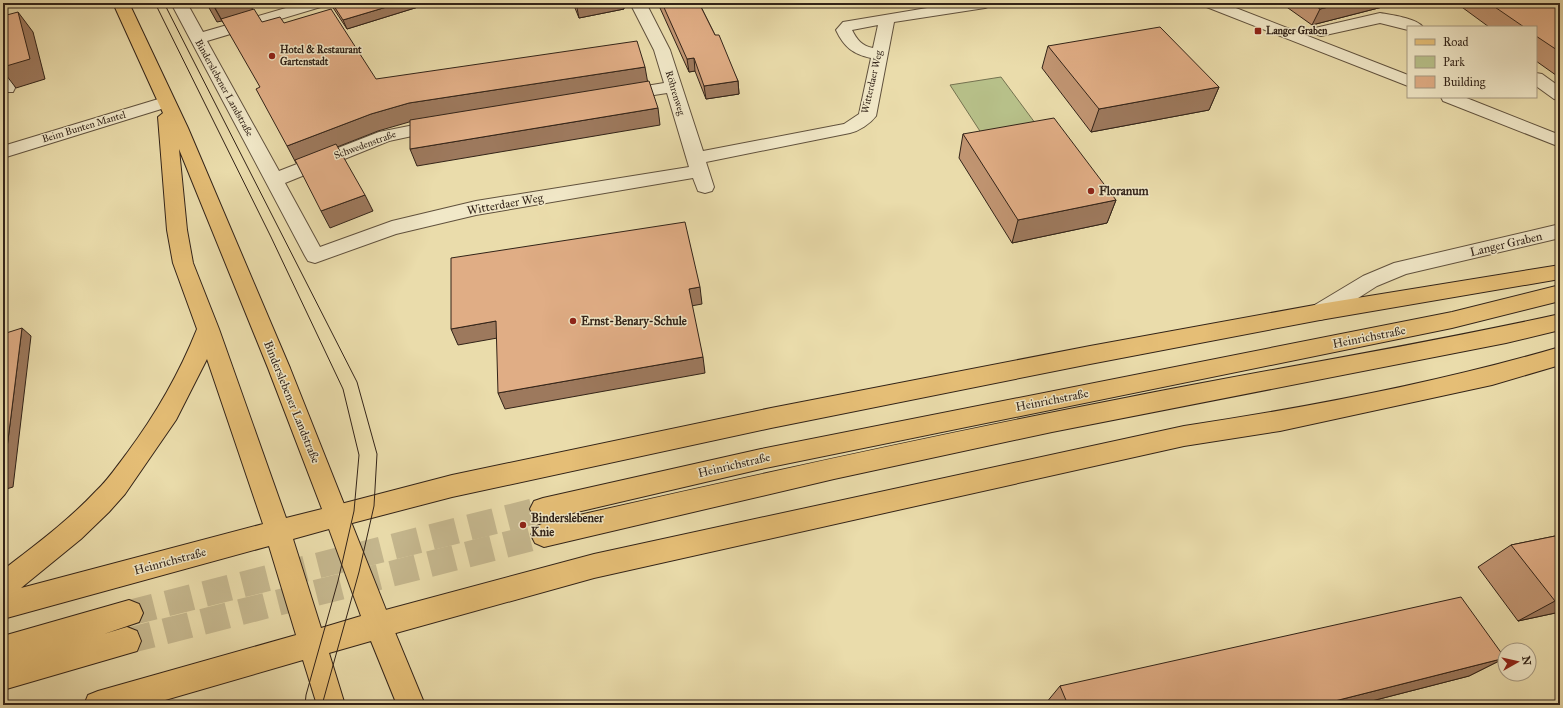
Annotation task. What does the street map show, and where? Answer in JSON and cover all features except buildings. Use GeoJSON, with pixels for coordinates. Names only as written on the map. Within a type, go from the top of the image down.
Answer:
{"type":"FeatureCollection","features":[{"type":"Feature","properties":{"kind":"main road","name":"Binderslebener Landstraße"},"geometry":{"type":"LineString","coordinates":[[121,3],[179,128],[276,361],[378,625],[411,705]]}},
{"type":"Feature","properties":{"kind":"main road","name":"Binderslebener Landstraße"},"geometry":{"type":"LineString","coordinates":[[166,102],[178,237],[183,263],[208,329],[278,532],[331,705]]}},
{"type":"Feature","properties":{"kind":"main road","name":"Heinrichstraße"},"geometry":{"type":"LineString","coordinates":[[3,606],[452,486],[771,418],[1090,355],[1320,312],[1560,272]]}},
{"type":"Feature","properties":{"kind":"main road","name":"Heinrichstraße"},"geometry":{"type":"LineString","coordinates":[[543,509],[769,457],[1452,320],[1560,293]]}},
{"type":"Feature","properties":{"kind":"main road","name":"Heinrichstraße"},"geometry":{"type":"LineString","coordinates":[[544,534],[769,482],[1118,408],[1482,340],[1560,322]]}},
{"type":"Feature","properties":{"kind":"main road"},"geometry":{"type":"LineString","coordinates":[[3,586],[56,545],[95,510],[122,479],[167,417],[185,386],[208,329]]}},
{"type":"Feature","properties":{"kind":"main road"},"geometry":{"type":"LineString","coordinates":[[98,705],[312,643],[594,566],[1184,436],[1280,421],[1492,376],[1560,356]]}},
{"type":"Feature","properties":{"kind":"main road"},"geometry":{"type":"LineString","coordinates":[[3,650],[129,613]]}},
{"type":"Feature","properties":{"kind":"main road"},"geometry":{"type":"LineString","coordinates":[[3,676],[127,641]]}},
{"type":"Feature","properties":{"kind":"street","name":"Binderslebener Landstraße"},"geometry":{"type":"LineString","coordinates":[[179,3],[315,256]]}},
{"type":"Feature","properties":{"kind":"street"},"geometry":{"type":"LineString","coordinates":[[197,39],[319,3]]}},
{"type":"Feature","properties":{"kind":"street","name":"Röhrenweg"},"geometry":{"type":"LineString","coordinates":[[638,3],[662,50],[700,172]]}},
{"type":"Feature","properties":{"kind":"street"},"geometry":{"type":"LineString","coordinates":[[879,54],[862,52],[850,43],[844,30],[848,25],[985,3]]}},
{"type":"Feature","properties":{"kind":"street"},"geometry":{"type":"LineString","coordinates":[[1209,3],[1407,81]]}},
{"type":"Feature","properties":{"kind":"street"},"geometry":{"type":"LineString","coordinates":[[1321,31],[1380,18],[1412,26]]}},
{"type":"Feature","properties":{"kind":"street","name":"Witterdaer Weg"},"geometry":{"type":"LineString","coordinates":[[315,256],[392,228],[476,208],[700,172],[850,128],[866,116],[887,19]]}},
{"type":"Feature","properties":{"kind":"street"},"geometry":{"type":"LineString","coordinates":[[1537,79],[1560,95]]}},
{"type":"Feature","properties":{"kind":"street"},"geometry":{"type":"LineString","coordinates":[[610,97],[673,87]]}},
{"type":"Feature","properties":{"kind":"street"},"geometry":{"type":"LineString","coordinates":[[1452,98],[1559,139]]}},
{"type":"Feature","properties":{"kind":"street"},"geometry":{"type":"LineString","coordinates":[[1537,98],[1560,104]]}},
{"type":"Feature","properties":{"kind":"street","name":"Beim Bunten Mantel"},"geometry":{"type":"LineString","coordinates":[[3,152],[166,102]]}},
{"type":"Feature","properties":{"kind":"street","name":"Schwedenstraße"},"geometry":{"type":"LineString","coordinates":[[274,180],[385,136],[453,122]]}},
{"type":"Feature","properties":{"kind":"street","name":"Langer Graben"},"geometry":{"type":"LineString","coordinates":[[1320,312],[1370,281],[1401,268],[1560,231]]}},
{"type":"Feature","properties":{"kind":"green space"},"geometry":{"type":"Polygon","coordinates":[[[1001,77],[1044,135],[989,145],[950,85],[1001,77]]]}},
{"type":"Feature","properties":{"kind":"tunnel"},"geometry":{"type":"LineString","coordinates":[[129,613],[543,509]]}},
{"type":"Feature","properties":{"kind":"tunnel"},"geometry":{"type":"LineString","coordinates":[[127,641],[544,535]]}},
{"type":"Feature","properties":{"kind":"tram line"},"geometry":{"type":"LineString","coordinates":[[155,3],[271,237],[343,389],[359,455],[354,511],[338,581],[306,695],[305,705]]}},
{"type":"Feature","properties":{"kind":"tram line"},"geometry":{"type":"LineString","coordinates":[[164,3],[357,382],[377,454],[374,506],[359,572],[322,705]]}},
{"type":"Feature","properties":{"kind":"place","name":"Langer Graben"},"geometry":{"type":"Point","coordinates":[1258,31]}},
{"type":"Feature","properties":{"kind":"place","name":"Hotel & Restaurant Gartenstadt"},"geometry":{"type":"Point","coordinates":[272,56]}},
{"type":"Feature","properties":{"kind":"place","name":"Floranum"},"geometry":{"type":"Point","coordinates":[1091,191]}},
{"type":"Feature","properties":{"kind":"place","name":"Ernst-Benary-Schule"},"geometry":{"type":"Point","coordinates":[573,321]}},
{"type":"Feature","properties":{"kind":"place","name":"Binderslebener Knie"},"geometry":{"type":"Point","coordinates":[523,525]}}]}
